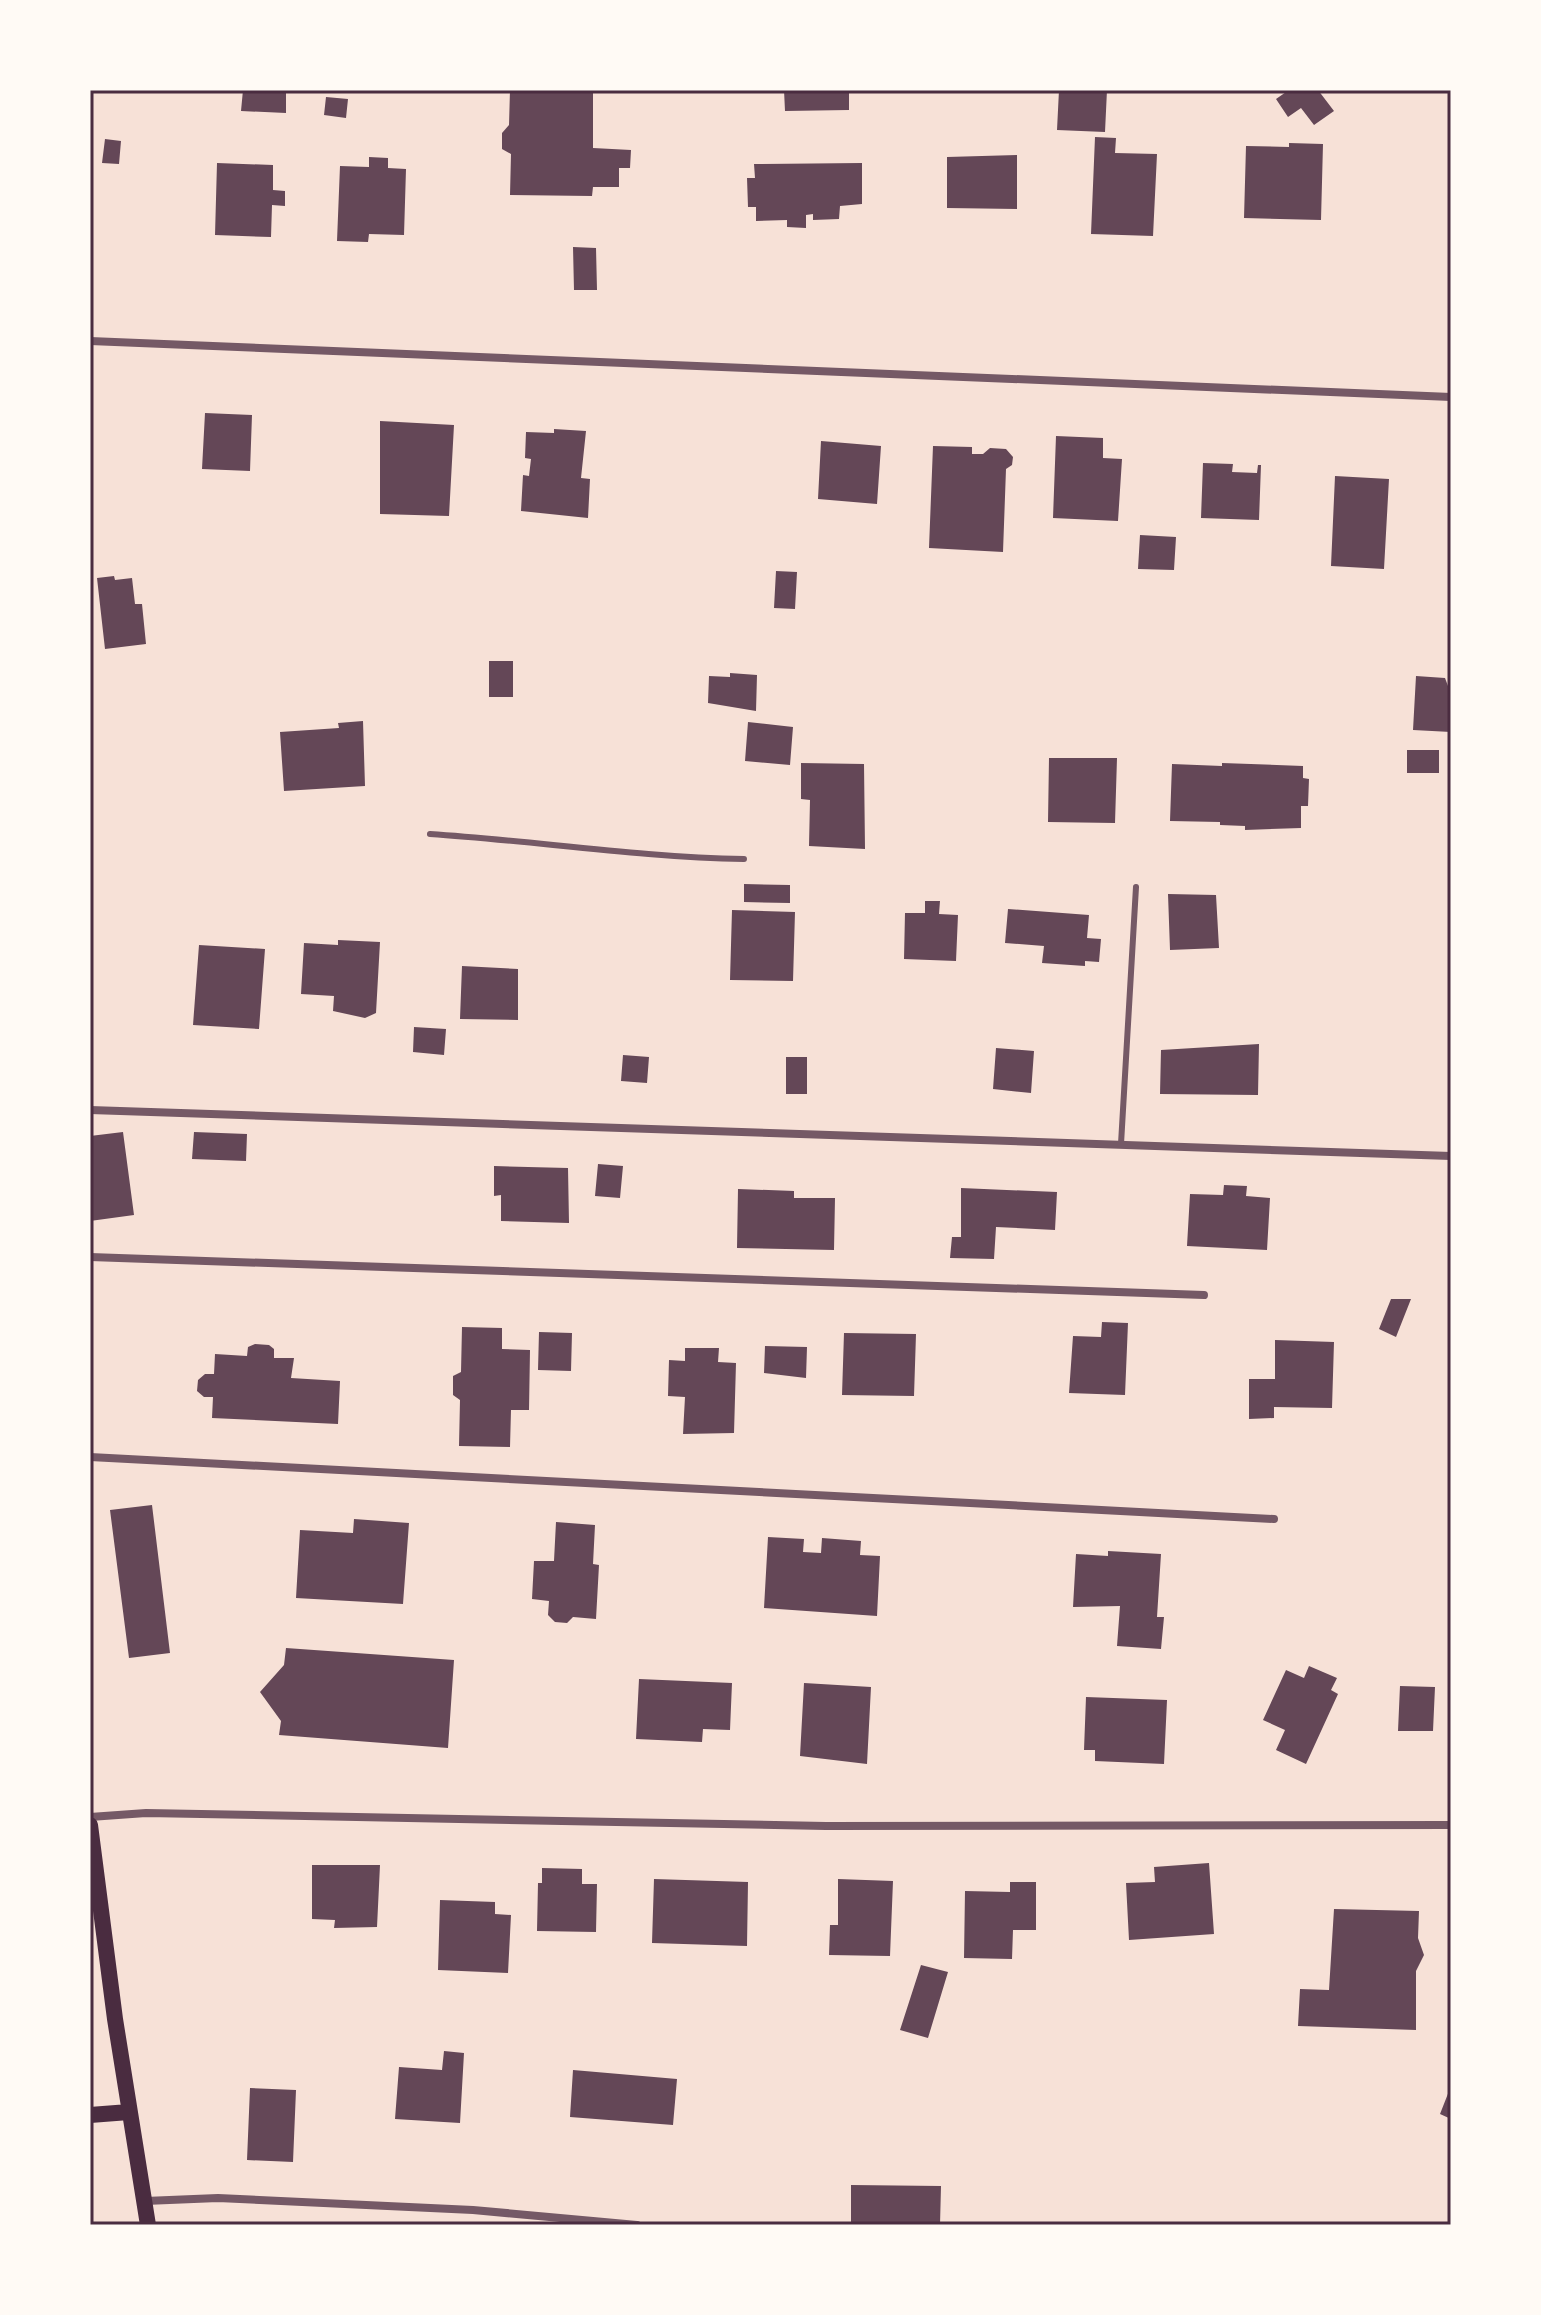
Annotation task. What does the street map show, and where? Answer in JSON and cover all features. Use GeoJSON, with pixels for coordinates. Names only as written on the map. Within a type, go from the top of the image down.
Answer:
{"type":"FeatureCollection","features":[{"type":"Feature","properties":{"kind":"main road"},"geometry":{"type":"LineString","coordinates":[[90,1825],[129,2112],[148,2225]]}},
{"type":"Feature","properties":{"kind":"main road"},"geometry":{"type":"LineString","coordinates":[[90,2115],[129,2112]]}},
{"type":"Feature","properties":{"kind":"street"},"geometry":{"type":"LineString","coordinates":[[90,341],[1451,397]]}},
{"type":"Feature","properties":{"kind":"street"},"geometry":{"type":"LineString","coordinates":[[90,1110],[1451,1156]]}},
{"type":"Feature","properties":{"kind":"street"},"geometry":{"type":"LineString","coordinates":[[90,1257],[1204,1295]]}},
{"type":"Feature","properties":{"kind":"street"},"geometry":{"type":"LineString","coordinates":[[90,1457],[1274,1519]]}},
{"type":"Feature","properties":{"kind":"street"},"geometry":{"type":"LineString","coordinates":[[90,1817],[146,1813],[826,1826],[1451,1825]]}},
{"type":"Feature","properties":{"kind":"street"},"geometry":{"type":"LineString","coordinates":[[144,2201],[218,2198],[330,2203],[473,2210],[637,2225]]}},
{"type":"Feature","properties":{"kind":"lane"},"geometry":{"type":"LineString","coordinates":[[430,834],[555,843],[668,858],[744,859]]}},
{"type":"Feature","properties":{"kind":"lane"},"geometry":{"type":"LineString","coordinates":[[1121,1144],[1136,887]]}},
{"type":"Feature","properties":{"kind":"building"},"geometry":{"type":"Polygon","coordinates":[[[243,90],[286,90],[286,113],[241,111],[243,90]]]}},
{"type":"Feature","properties":{"kind":"building"},"geometry":{"type":"Polygon","coordinates":[[[510,90],[593,90],[593,148],[631,150],[630,168],[619,168],[619,187],[593,187],[592,196],[510,195],[511,154],[502,149],[502,133],[509,125],[510,90]]]}},
{"type":"Feature","properties":{"kind":"building"},"geometry":{"type":"Polygon","coordinates":[[[784,90],[849,90],[849,110],[785,111],[784,90]]]}},
{"type":"Feature","properties":{"kind":"building"},"geometry":{"type":"Polygon","coordinates":[[[1059,90],[1107,90],[1105,132],[1057,130],[1059,90]]]}},
{"type":"Feature","properties":{"kind":"building"},"geometry":{"type":"Polygon","coordinates":[[[1289,90],[1318,90],[1334,111],[1314,125],[1301,108],[1288,117],[1276,99],[1289,90]]]}},
{"type":"Feature","properties":{"kind":"building"},"geometry":{"type":"Polygon","coordinates":[[[326,97],[348,99],[346,118],[324,115],[326,97]]]}},
{"type":"Feature","properties":{"kind":"building"},"geometry":{"type":"Polygon","coordinates":[[[1095,137],[1116,138],[1115,153],[1157,154],[1153,236],[1091,234],[1095,137]]]}},
{"type":"Feature","properties":{"kind":"building"},"geometry":{"type":"Polygon","coordinates":[[[105,139],[121,141],[119,164],[102,163],[105,139]]]}},
{"type":"Feature","properties":{"kind":"building"},"geometry":{"type":"Polygon","coordinates":[[[1289,143],[1323,144],[1321,220],[1244,218],[1246,146],[1289,147],[1289,143]]]}},
{"type":"Feature","properties":{"kind":"building"},"geometry":{"type":"Polygon","coordinates":[[[1017,155],[1017,209],[947,208],[947,157],[1017,155]]]}},
{"type":"Feature","properties":{"kind":"building"},"geometry":{"type":"Polygon","coordinates":[[[369,157],[388,158],[388,168],[406,169],[404,235],[369,234],[368,242],[337,241],[340,166],[369,167],[369,157]]]}},
{"type":"Feature","properties":{"kind":"building"},"geometry":{"type":"Polygon","coordinates":[[[217,163],[273,165],[273,190],[285,191],[285,206],[272,205],[271,237],[215,235],[217,163]]]}},
{"type":"Feature","properties":{"kind":"building"},"geometry":{"type":"Polygon","coordinates":[[[862,163],[862,204],[840,206],[839,219],[813,220],[813,214],[806,215],[806,228],[787,227],[787,220],[756,221],[756,207],[748,207],[747,178],[755,178],[754,164],[862,163]]]}},
{"type":"Feature","properties":{"kind":"building"},"geometry":{"type":"Polygon","coordinates":[[[573,247],[596,248],[597,290],[574,290],[573,247]]]}},
{"type":"Feature","properties":{"kind":"building"},"geometry":{"type":"Polygon","coordinates":[[[205,413],[252,415],[250,471],[202,469],[205,413]]]}},
{"type":"Feature","properties":{"kind":"building"},"geometry":{"type":"Polygon","coordinates":[[[380,421],[454,425],[449,516],[380,514],[380,421]]]}},
{"type":"Feature","properties":{"kind":"building"},"geometry":{"type":"Polygon","coordinates":[[[554,429],[586,431],[581,478],[590,479],[588,518],[521,511],[523,475],[529,476],[531,459],[525,458],[526,432],[554,433],[554,429]]]}},
{"type":"Feature","properties":{"kind":"building"},"geometry":{"type":"Polygon","coordinates":[[[1056,436],[1103,438],[1103,458],[1122,459],[1118,521],[1053,518],[1056,436]]]}},
{"type":"Feature","properties":{"kind":"building"},"geometry":{"type":"Polygon","coordinates":[[[821,441],[881,446],[877,504],[818,499],[821,441]]]}},
{"type":"Feature","properties":{"kind":"building"},"geometry":{"type":"Polygon","coordinates":[[[933,446],[972,447],[972,454],[983,454],[990,448],[1006,449],[1013,457],[1012,465],[1006,469],[1003,552],[929,548],[933,446]]]}},
{"type":"Feature","properties":{"kind":"building"},"geometry":{"type":"Polygon","coordinates":[[[1203,463],[1233,464],[1232,472],[1257,473],[1258,465],[1261,465],[1259,520],[1201,518],[1203,463]]]}},
{"type":"Feature","properties":{"kind":"building"},"geometry":{"type":"Polygon","coordinates":[[[1335,476],[1389,479],[1384,569],[1331,566],[1335,476]]]}},
{"type":"Feature","properties":{"kind":"building"},"geometry":{"type":"Polygon","coordinates":[[[1140,535],[1176,537],[1174,570],[1138,569],[1140,535]]]}},
{"type":"Feature","properties":{"kind":"building"},"geometry":{"type":"Polygon","coordinates":[[[776,571],[797,572],[795,609],[774,608],[776,571]]]}},
{"type":"Feature","properties":{"kind":"building"},"geometry":{"type":"Polygon","coordinates":[[[114,576],[115,580],[132,578],[135,604],[142,604],[146,644],[105,649],[97,578],[114,576]]]}},
{"type":"Feature","properties":{"kind":"building"},"geometry":{"type":"Polygon","coordinates":[[[489,661],[513,661],[513,697],[489,697],[489,661]]]}},
{"type":"Feature","properties":{"kind":"building"},"geometry":{"type":"Polygon","coordinates":[[[730,673],[757,675],[756,711],[708,703],[709,676],[730,677],[730,673]]]}},
{"type":"Feature","properties":{"kind":"building"},"geometry":{"type":"Polygon","coordinates":[[[1416,676],[1445,678],[1451,694],[1451,732],[1413,730],[1416,676]]]}},
{"type":"Feature","properties":{"kind":"building"},"geometry":{"type":"Polygon","coordinates":[[[363,721],[365,786],[284,791],[280,732],[339,728],[338,723],[363,721]]]}},
{"type":"Feature","properties":{"kind":"building"},"geometry":{"type":"Polygon","coordinates":[[[748,722],[793,727],[790,765],[745,761],[748,722]]]}},
{"type":"Feature","properties":{"kind":"building"},"geometry":{"type":"Polygon","coordinates":[[[1407,750],[1439,750],[1439,773],[1407,773],[1407,750]]]}},
{"type":"Feature","properties":{"kind":"building"},"geometry":{"type":"Polygon","coordinates":[[[1049,758],[1117,758],[1115,823],[1048,822],[1049,758]]]}},
{"type":"Feature","properties":{"kind":"building"},"geometry":{"type":"Polygon","coordinates":[[[801,763],[864,764],[865,849],[809,846],[810,800],[801,799],[801,763]]]}},
{"type":"Feature","properties":{"kind":"building"},"geometry":{"type":"Polygon","coordinates":[[[1222,763],[1303,766],[1303,778],[1309,779],[1308,806],[1301,806],[1301,828],[1245,830],[1245,826],[1220,825],[1220,822],[1170,821],[1172,764],[1222,766],[1222,763]]]}},
{"type":"Feature","properties":{"kind":"building"},"geometry":{"type":"Polygon","coordinates":[[[744,884],[790,885],[790,903],[744,902],[744,884]]]}},
{"type":"Feature","properties":{"kind":"building"},"geometry":{"type":"Polygon","coordinates":[[[1168,894],[1216,895],[1219,948],[1170,950],[1168,894]]]}},
{"type":"Feature","properties":{"kind":"building"},"geometry":{"type":"Polygon","coordinates":[[[925,901],[940,901],[939,914],[958,915],[956,961],[904,959],[905,913],[925,913],[925,901]]]}},
{"type":"Feature","properties":{"kind":"building"},"geometry":{"type":"Polygon","coordinates":[[[1008,909],[1089,915],[1087,938],[1101,939],[1099,962],[1085,961],[1085,966],[1042,963],[1044,946],[1005,943],[1008,909]]]}},
{"type":"Feature","properties":{"kind":"building"},"geometry":{"type":"Polygon","coordinates":[[[732,910],[795,912],[793,981],[730,980],[732,910]]]}},
{"type":"Feature","properties":{"kind":"building"},"geometry":{"type":"Polygon","coordinates":[[[338,940],[380,942],[376,1013],[365,1018],[333,1011],[334,996],[301,994],[304,943],[338,945],[338,940]]]}},
{"type":"Feature","properties":{"kind":"building"},"geometry":{"type":"Polygon","coordinates":[[[199,945],[265,949],[259,1029],[193,1025],[199,945]]]}},
{"type":"Feature","properties":{"kind":"building"},"geometry":{"type":"Polygon","coordinates":[[[462,966],[518,969],[518,1020],[460,1019],[462,966]]]}},
{"type":"Feature","properties":{"kind":"building"},"geometry":{"type":"Polygon","coordinates":[[[414,1027],[446,1029],[444,1055],[413,1052],[414,1027]]]}},
{"type":"Feature","properties":{"kind":"building"},"geometry":{"type":"Polygon","coordinates":[[[1259,1044],[1258,1095],[1160,1094],[1161,1050],[1259,1044]]]}},
{"type":"Feature","properties":{"kind":"building"},"geometry":{"type":"Polygon","coordinates":[[[996,1048],[1034,1051],[1031,1093],[993,1089],[996,1048]]]}},
{"type":"Feature","properties":{"kind":"building"},"geometry":{"type":"Polygon","coordinates":[[[623,1055],[649,1057],[647,1083],[621,1081],[623,1055]]]}},
{"type":"Feature","properties":{"kind":"building"},"geometry":{"type":"Polygon","coordinates":[[[786,1057],[807,1057],[807,1094],[786,1094],[786,1057]]]}},
{"type":"Feature","properties":{"kind":"building"},"geometry":{"type":"Polygon","coordinates":[[[123,1132],[134,1215],[90,1221],[90,1136],[123,1132]]]}},
{"type":"Feature","properties":{"kind":"building"},"geometry":{"type":"Polygon","coordinates":[[[194,1132],[247,1134],[246,1161],[192,1159],[194,1132]]]}},
{"type":"Feature","properties":{"kind":"building"},"geometry":{"type":"Polygon","coordinates":[[[598,1164],[623,1166],[620,1198],[595,1196],[598,1164]]]}},
{"type":"Feature","properties":{"kind":"building"},"geometry":{"type":"Polygon","coordinates":[[[494,1166],[568,1168],[569,1223],[501,1221],[501,1195],[494,1196],[494,1166]]]}},
{"type":"Feature","properties":{"kind":"building"},"geometry":{"type":"Polygon","coordinates":[[[1224,1185],[1247,1186],[1246,1196],[1270,1198],[1267,1250],[1187,1246],[1190,1194],[1223,1195],[1224,1185]]]}},
{"type":"Feature","properties":{"kind":"building"},"geometry":{"type":"Polygon","coordinates":[[[961,1188],[1057,1192],[1055,1230],[996,1227],[994,1259],[950,1258],[952,1237],[961,1237],[961,1188]]]}},
{"type":"Feature","properties":{"kind":"building"},"geometry":{"type":"Polygon","coordinates":[[[738,1189],[794,1191],[794,1198],[835,1198],[834,1250],[737,1248],[738,1189]]]}},
{"type":"Feature","properties":{"kind":"building"},"geometry":{"type":"Polygon","coordinates":[[[1391,1299],[1411,1299],[1396,1337],[1379,1329],[1391,1299]]]}},
{"type":"Feature","properties":{"kind":"building"},"geometry":{"type":"Polygon","coordinates":[[[1102,1322],[1128,1323],[1125,1395],[1069,1393],[1073,1336],[1101,1337],[1102,1322]]]}},
{"type":"Feature","properties":{"kind":"building"},"geometry":{"type":"Polygon","coordinates":[[[462,1327],[502,1328],[502,1349],[530,1350],[529,1410],[511,1410],[510,1447],[459,1446],[460,1400],[453,1395],[453,1376],[461,1372],[462,1327]]]}},
{"type":"Feature","properties":{"kind":"building"},"geometry":{"type":"Polygon","coordinates":[[[539,1332],[572,1333],[571,1371],[538,1370],[539,1332]]]}},
{"type":"Feature","properties":{"kind":"building"},"geometry":{"type":"Polygon","coordinates":[[[844,1333],[916,1334],[914,1396],[842,1395],[844,1333]]]}},
{"type":"Feature","properties":{"kind":"building"},"geometry":{"type":"Polygon","coordinates":[[[1275,1340],[1334,1342],[1332,1408],[1274,1407],[1274,1418],[1249,1419],[1249,1379],[1275,1379],[1275,1340]]]}},
{"type":"Feature","properties":{"kind":"building"},"geometry":{"type":"Polygon","coordinates":[[[269,1345],[274,1349],[274,1358],[294,1358],[291,1378],[340,1381],[338,1424],[212,1418],[213,1397],[204,1397],[197,1391],[198,1380],[205,1374],[214,1374],[215,1354],[247,1356],[248,1347],[269,1345]]]}},
{"type":"Feature","properties":{"kind":"building"},"geometry":{"type":"Polygon","coordinates":[[[765,1346],[807,1347],[806,1378],[764,1373],[765,1346]]]}},
{"type":"Feature","properties":{"kind":"building"},"geometry":{"type":"Polygon","coordinates":[[[685,1348],[719,1348],[718,1362],[736,1363],[734,1433],[683,1434],[685,1397],[668,1396],[669,1360],[685,1361],[685,1348]]]}},
{"type":"Feature","properties":{"kind":"building"},"geometry":{"type":"Polygon","coordinates":[[[152,1505],[170,1653],[129,1658],[110,1510],[152,1505]]]}},
{"type":"Feature","properties":{"kind":"building"},"geometry":{"type":"Polygon","coordinates":[[[354,1519],[409,1523],[403,1604],[296,1598],[300,1530],[353,1533],[354,1519]]]}},
{"type":"Feature","properties":{"kind":"building"},"geometry":{"type":"Polygon","coordinates":[[[556,1522],[595,1525],[593,1564],[599,1565],[596,1619],[573,1617],[567,1623],[555,1622],[548,1615],[549,1601],[532,1599],[534,1561],[554,1561],[556,1522]]]}},
{"type":"Feature","properties":{"kind":"building"},"geometry":{"type":"Polygon","coordinates":[[[768,1537],[804,1539],[803,1552],[821,1553],[822,1538],[861,1541],[860,1555],[880,1556],[877,1616],[764,1608],[768,1537]]]}},
{"type":"Feature","properties":{"kind":"building"},"geometry":{"type":"Polygon","coordinates":[[[1108,1551],[1161,1554],[1157,1617],[1164,1617],[1161,1649],[1117,1646],[1120,1606],[1073,1607],[1076,1554],[1108,1556],[1108,1551]]]}},
{"type":"Feature","properties":{"kind":"building"},"geometry":{"type":"Polygon","coordinates":[[[286,1648],[454,1660],[448,1748],[279,1735],[281,1721],[260,1692],[284,1665],[286,1648]]]}},
{"type":"Feature","properties":{"kind":"building"},"geometry":{"type":"Polygon","coordinates":[[[1309,1666],[1337,1678],[1331,1690],[1338,1694],[1306,1764],[1276,1750],[1285,1730],[1263,1720],[1286,1670],[1304,1678],[1309,1666]]]}},
{"type":"Feature","properties":{"kind":"building"},"geometry":{"type":"Polygon","coordinates":[[[639,1679],[732,1683],[730,1730],[703,1729],[702,1742],[636,1739],[639,1679]]]}},
{"type":"Feature","properties":{"kind":"building"},"geometry":{"type":"Polygon","coordinates":[[[804,1683],[871,1687],[867,1764],[800,1756],[804,1683]]]}},
{"type":"Feature","properties":{"kind":"building"},"geometry":{"type":"Polygon","coordinates":[[[1400,1686],[1435,1687],[1433,1731],[1398,1731],[1400,1686]]]}},
{"type":"Feature","properties":{"kind":"building"},"geometry":{"type":"Polygon","coordinates":[[[1086,1697],[1167,1700],[1164,1764],[1095,1761],[1095,1750],[1084,1750],[1086,1697]]]}},
{"type":"Feature","properties":{"kind":"building"},"geometry":{"type":"Polygon","coordinates":[[[1209,1863],[1214,1934],[1129,1940],[1126,1883],[1155,1882],[1154,1867],[1209,1863]]]}},
{"type":"Feature","properties":{"kind":"building"},"geometry":{"type":"Polygon","coordinates":[[[312,1865],[380,1865],[377,1927],[334,1928],[335,1920],[312,1919],[312,1865]]]}},
{"type":"Feature","properties":{"kind":"building"},"geometry":{"type":"Polygon","coordinates":[[[542,1868],[582,1869],[582,1884],[597,1884],[596,1932],[537,1931],[538,1883],[542,1883],[542,1868]]]}},
{"type":"Feature","properties":{"kind":"building"},"geometry":{"type":"Polygon","coordinates":[[[654,1879],[748,1882],[747,1946],[652,1943],[654,1879]]]}},
{"type":"Feature","properties":{"kind":"building"},"geometry":{"type":"Polygon","coordinates":[[[838,1879],[893,1881],[890,1956],[829,1955],[830,1925],[838,1925],[838,1879]]]}},
{"type":"Feature","properties":{"kind":"building"},"geometry":{"type":"Polygon","coordinates":[[[1010,1882],[1036,1882],[1036,1930],[1013,1930],[1012,1959],[964,1958],[965,1891],[1010,1892],[1010,1882]]]}},
{"type":"Feature","properties":{"kind":"building"},"geometry":{"type":"Polygon","coordinates":[[[440,1900],[495,1902],[495,1914],[511,1915],[508,1973],[438,1970],[440,1900]]]}},
{"type":"Feature","properties":{"kind":"building"},"geometry":{"type":"Polygon","coordinates":[[[1334,1909],[1419,1911],[1418,1938],[1424,1955],[1416,1971],[1416,2030],[1298,2026],[1300,1989],[1329,1990],[1334,1909]]]}},
{"type":"Feature","properties":{"kind":"building"},"geometry":{"type":"Polygon","coordinates":[[[921,1965],[948,1972],[928,2038],[900,2030],[921,1965]]]}},
{"type":"Feature","properties":{"kind":"building"},"geometry":{"type":"Polygon","coordinates":[[[444,2051],[464,2053],[460,2123],[395,2119],[399,2067],[442,2070],[444,2051]]]}},
{"type":"Feature","properties":{"kind":"building"},"geometry":{"type":"Polygon","coordinates":[[[573,2070],[677,2079],[673,2125],[570,2117],[573,2070]]]}},
{"type":"Feature","properties":{"kind":"building"},"geometry":{"type":"Polygon","coordinates":[[[1451,2086],[1451,2119],[1440,2114],[1451,2086]]]}},
{"type":"Feature","properties":{"kind":"building"},"geometry":{"type":"Polygon","coordinates":[[[250,2088],[296,2090],[293,2162],[247,2160],[250,2088]]]}},
{"type":"Feature","properties":{"kind":"building"},"geometry":{"type":"Polygon","coordinates":[[[851,2185],[941,2186],[940,2225],[851,2225],[851,2185]]]}}]}
